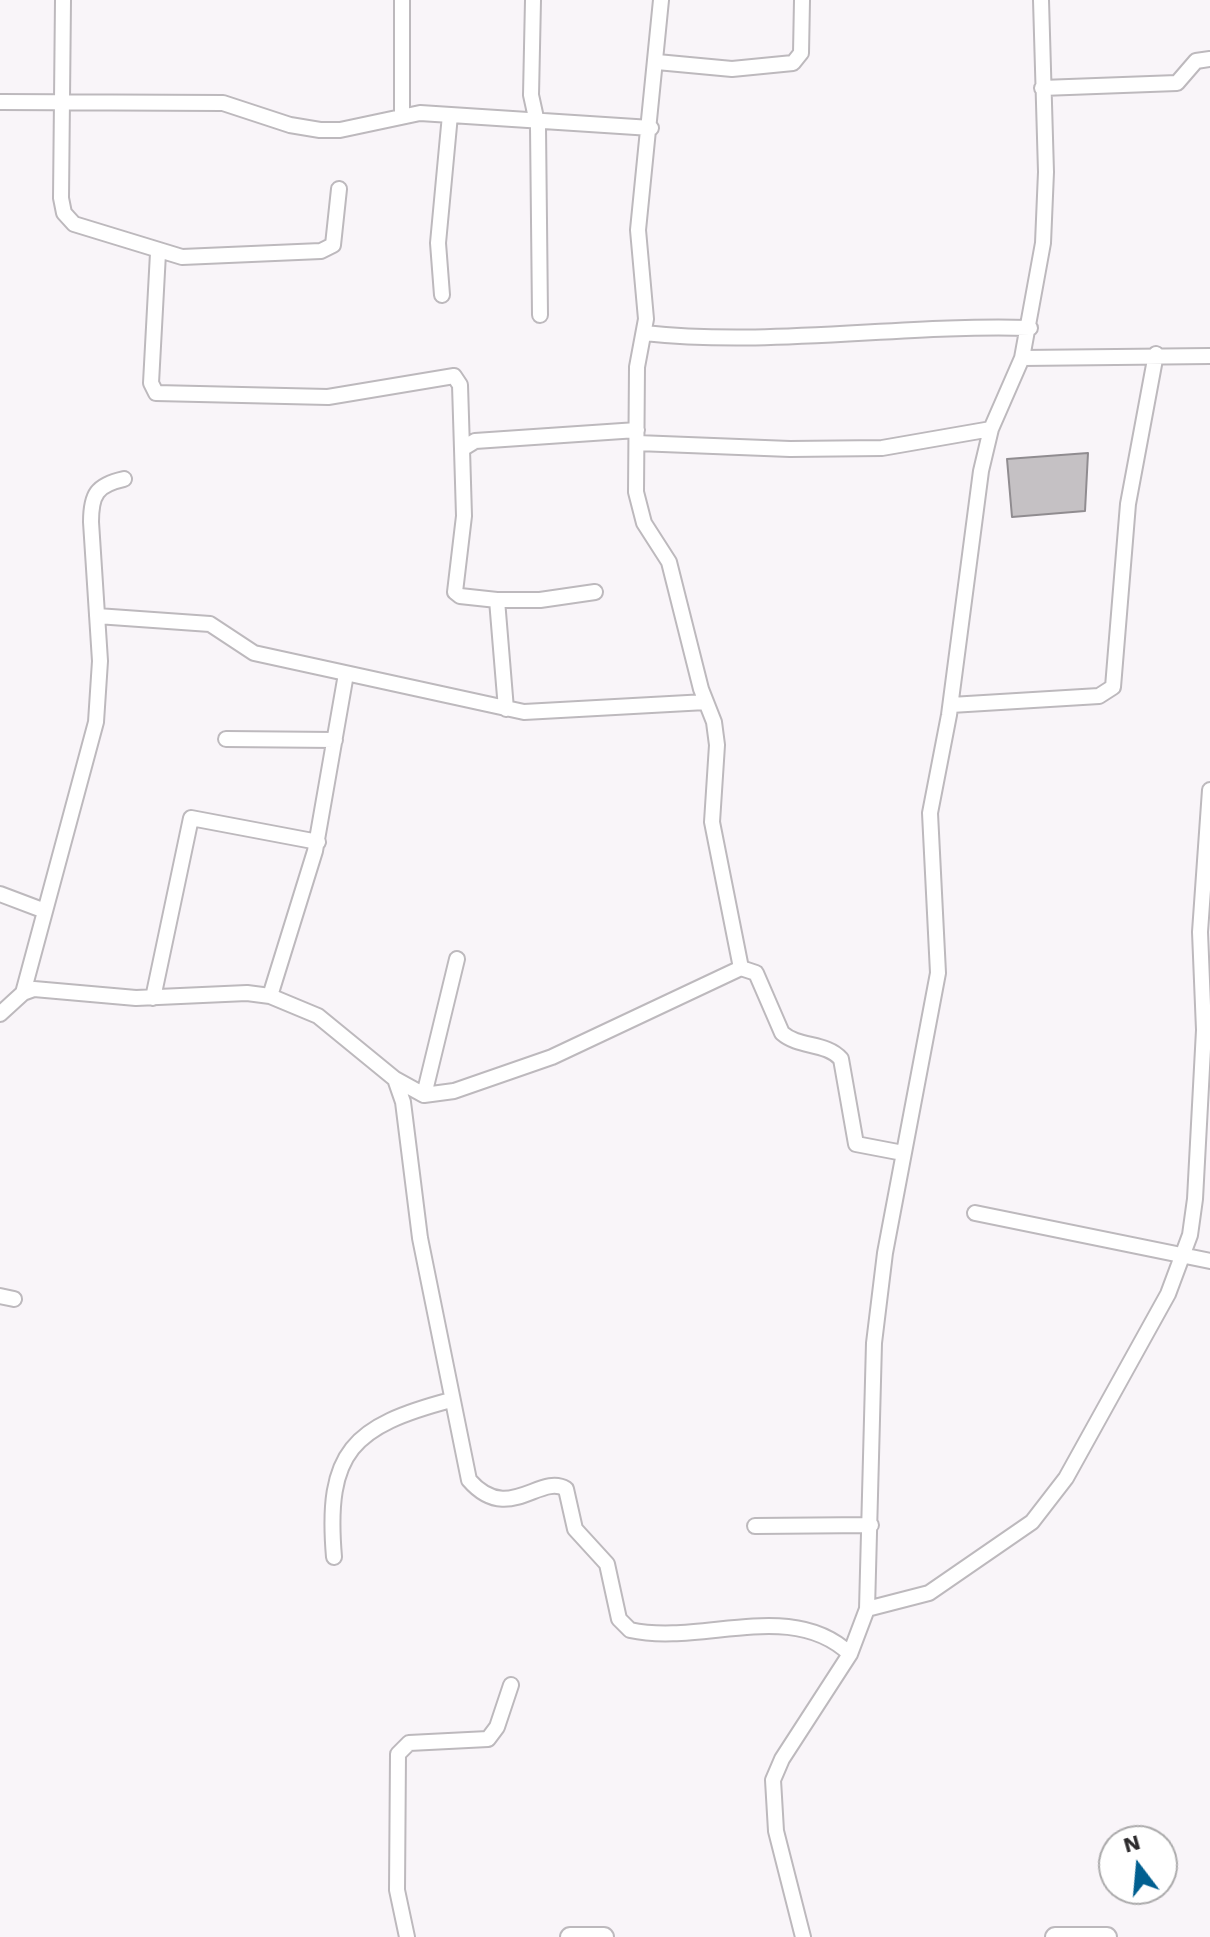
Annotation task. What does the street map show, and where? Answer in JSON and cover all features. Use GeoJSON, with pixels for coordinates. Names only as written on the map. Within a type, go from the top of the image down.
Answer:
{"type":"FeatureCollection","features":[{"type":"Feature","properties":{"kind":"street"},"geometry":{"type":"LineString","coordinates":[[63,0],[61,198],[64,213],[74,224],[158,253],[209,259],[329,249],[335,238],[339,189]]}},
{"type":"Feature","properties":{"kind":"street"},"geometry":{"type":"LineString","coordinates":[[402,0],[402,115]]}},
{"type":"Feature","properties":{"kind":"street"},"geometry":{"type":"LineString","coordinates":[[533,0],[531,95],[536,120],[540,315]]}},
{"type":"Feature","properties":{"kind":"street"},"geometry":{"type":"LineString","coordinates":[[661,0],[651,128],[638,230],[646,297],[644,333],[637,367],[639,510],[669,562],[716,733],[712,822],[741,968]]}},
{"type":"Feature","properties":{"kind":"street"},"geometry":{"type":"LineString","coordinates":[[657,62],[732,69],[793,63],[801,53],[802,0]]}},
{"type":"Feature","properties":{"kind":"street"},"geometry":{"type":"LineString","coordinates":[[803,1937],[776,1831],[773,1780],[782,1759],[850,1654],[867,1609],[874,1343],[903,1153],[936,996],[938,955],[930,813],[951,705],[981,471],[991,429],[1022,358],[1030,328],[1043,243],[1041,0]]}},
{"type":"Feature","properties":{"kind":"street"},"geometry":{"type":"LineString","coordinates":[[1042,88],[1173,83],[1182,81],[1199,59],[1210,59]]}},
{"type":"Feature","properties":{"kind":"street"},"geometry":{"type":"LineString","coordinates":[[0,102],[223,103],[290,125],[320,130],[340,130],[402,115],[450,115],[651,128]]}},
{"type":"Feature","properties":{"kind":"street"},"geometry":{"type":"LineString","coordinates":[[442,295],[438,243],[450,115]]}},
{"type":"Feature","properties":{"kind":"street"},"geometry":{"type":"LineString","coordinates":[[158,253],[151,383],[156,393],[328,397],[454,376],[460,385],[464,516],[455,592],[460,596],[530,601],[595,592]]}},
{"type":"Feature","properties":{"kind":"street"},"geometry":{"type":"LineString","coordinates":[[644,333],[719,338],[948,326],[1030,328]]}},
{"type":"Feature","properties":{"kind":"street"},"geometry":{"type":"LineString","coordinates":[[1022,358],[1156,354],[1210,356]]}},
{"type":"Feature","properties":{"kind":"street"},"geometry":{"type":"LineString","coordinates":[[951,705],[1099,696],[1113,687],[1127,516],[1156,354]]}},
{"type":"Feature","properties":{"kind":"street"},"geometry":{"type":"LineString","coordinates":[[462,449],[475,441],[637,436],[868,448],[937,440],[991,429]]}},
{"type":"Feature","properties":{"kind":"street"},"geometry":{"type":"LineString","coordinates":[[0,1014],[23,993],[96,722],[100,693],[92,498],[96,489],[105,483],[124,479]]}},
{"type":"Feature","properties":{"kind":"street"},"geometry":{"type":"LineString","coordinates":[[497,600],[506,709]]}},
{"type":"Feature","properties":{"kind":"street"},"geometry":{"type":"LineString","coordinates":[[97,616],[210,624],[254,653],[506,709],[547,714],[706,702]]}},
{"type":"Feature","properties":{"kind":"street"},"geometry":{"type":"LineString","coordinates":[[270,996],[318,842],[346,674]]}},
{"type":"Feature","properties":{"kind":"street"},"geometry":{"type":"LineString","coordinates":[[226,739],[335,740]]}},
{"type":"Feature","properties":{"kind":"street"},"geometry":{"type":"LineString","coordinates":[[867,1609],[911,1599],[946,1583],[1032,1522],[1049,1504],[1168,1294],[1183,1257],[1195,1199],[1204,1030],[1200,932],[1210,790]]}},
{"type":"Feature","properties":{"kind":"street"},"geometry":{"type":"LineString","coordinates":[[153,998],[191,818],[318,842]]}},
{"type":"Feature","properties":{"kind":"street"},"geometry":{"type":"LineString","coordinates":[[0,894],[45,911]]}},
{"type":"Feature","properties":{"kind":"street"},"geometry":{"type":"LineString","coordinates":[[424,1095],[457,959]]}},
{"type":"Feature","properties":{"kind":"street"},"geometry":{"type":"LineString","coordinates":[[23,993],[48,989],[153,998],[247,993],[270,996],[318,1016],[395,1079],[424,1095],[454,1091],[552,1057],[741,968],[756,973],[782,1033],[790,1040],[835,1052],[841,1059],[856,1144],[903,1153]]}},
{"type":"Feature","properties":{"kind":"street"},"geometry":{"type":"LineString","coordinates":[[395,1079],[403,1102],[413,1196],[469,1480],[480,1493],[495,1499],[514,1498],[553,1486],[566,1489],[575,1529],[607,1564],[619,1619],[630,1630],[795,1627],[834,1638],[850,1654]]}},
{"type":"Feature","properties":{"kind":"street"},"geometry":{"type":"LineString","coordinates":[[975,1213],[1210,1261]]}},
{"type":"Feature","properties":{"kind":"street"},"geometry":{"type":"LineString","coordinates":[[334,1557],[332,1499],[346,1457],[361,1437],[379,1423],[402,1413],[451,1400]]}},
{"type":"Feature","properties":{"kind":"street"},"geometry":{"type":"LineString","coordinates":[[755,1526],[871,1525]]}},
{"type":"Feature","properties":{"kind":"street"},"geometry":{"type":"LineString","coordinates":[[407,1937],[397,1890],[398,1754],[409,1743],[488,1739],[497,1727],[511,1685]]}},
{"type":"Feature","properties":{"kind":"street"},"geometry":{"type":"LineString","coordinates":[[570,1937],[604,1937]]}},
{"type":"Feature","properties":{"kind":"street"},"geometry":{"type":"LineString","coordinates":[[1055,1937],[1107,1937]]}},
{"type":"Feature","properties":{"kind":"building"},"geometry":{"type":"Polygon","coordinates":[[[1088,453],[1085,511],[1012,517],[1007,459],[1088,453]]]}}]}
